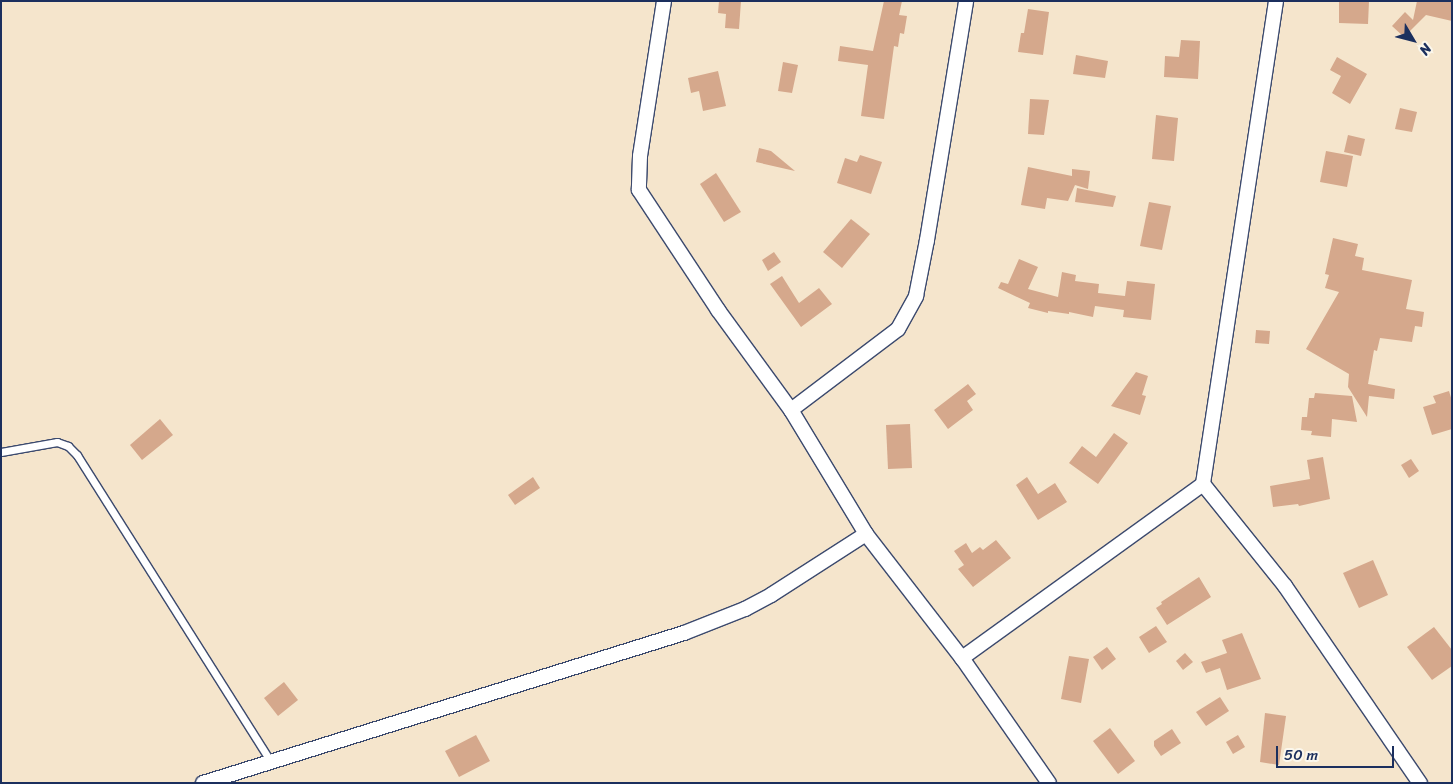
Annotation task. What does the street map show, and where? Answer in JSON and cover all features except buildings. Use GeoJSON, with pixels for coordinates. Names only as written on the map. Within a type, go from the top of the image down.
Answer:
{"type":"FeatureCollection","features":[{"type":"Feature","properties":{"kind":"street"},"geometry":{"type":"LineString","coordinates":[[664,1],[640,156],[639,190],[718,310],[791,410],[866,534],[962,658],[1049,783]]}},
{"type":"Feature","properties":{"kind":"street"},"geometry":{"type":"LineString","coordinates":[[791,410],[898,329],[916,296],[966,1]]}},
{"type":"Feature","properties":{"kind":"street"},"geometry":{"type":"LineString","coordinates":[[962,658],[1203,484],[1276,1]]}},
{"type":"Feature","properties":{"kind":"street"},"geometry":{"type":"LineString","coordinates":[[1203,484],[1285,586],[1420,783]]}},
{"type":"Feature","properties":{"kind":"street"},"geometry":{"type":"LineString","coordinates":[[203,783],[527,680],[684,633],[763,600],[866,534]]}},
{"type":"Feature","properties":{"kind":"lane"},"geometry":{"type":"LineString","coordinates":[[1,452],[57,442],[68,446],[77,455],[271,762]]}}]}
